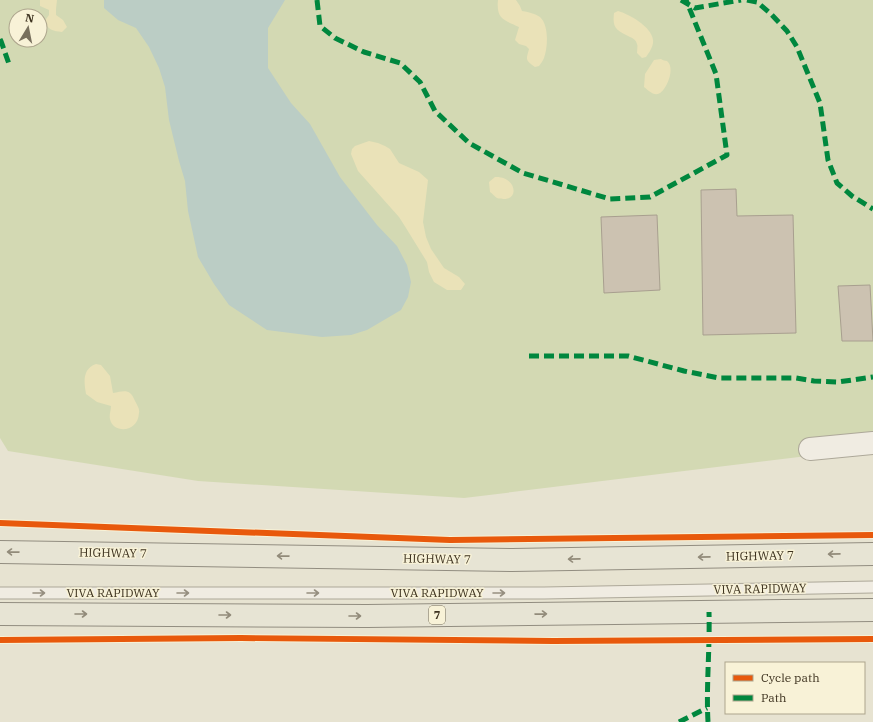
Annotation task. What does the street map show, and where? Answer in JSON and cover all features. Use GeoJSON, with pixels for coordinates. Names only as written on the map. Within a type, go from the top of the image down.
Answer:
{"type":"FeatureCollection","features":[{"type":"Feature","properties":{"kind":"main road","name":"HIGHWAY 7"},"geometry":{"type":"LineString","coordinates":[[0,552],[512,560],[873,554]]}},
{"type":"Feature","properties":{"kind":"main road","name":"7"},"geometry":{"type":"LineString","coordinates":[[0,614],[367,616],[873,610]]}},
{"type":"Feature","properties":{"kind":"street"},"geometry":{"type":"LineString","coordinates":[[810,450],[873,443]]}},
{"type":"Feature","properties":{"kind":"lane","name":"VIVA RAPIDWAY"},"geometry":{"type":"LineString","coordinates":[[0,593],[544,593],[873,587]]}},
{"type":"Feature","properties":{"kind":"green space"},"geometry":{"type":"Polygon","coordinates":[[[0,0],[873,0],[873,448],[464,498],[198,481],[8,451],[0,438],[0,0]]]}},
{"type":"Feature","properties":{"kind":"sand"},"geometry":{"type":"Polygon","coordinates":[[[40,0],[57,0],[56,15],[63,20],[67,27],[62,32],[52,30],[48,27],[49,10],[48,8],[40,6],[40,0]]]}},
{"type":"Feature","properties":{"kind":"sand"},"geometry":{"type":"Polygon","coordinates":[[[498,0],[516,0],[522,11],[536,15],[543,21],[545,25],[547,42],[543,61],[539,66],[535,67],[527,60],[529,49],[526,46],[519,44],[515,40],[519,27],[502,18],[498,11],[498,0]]]}},
{"type":"Feature","properties":{"kind":"sand"},"geometry":{"type":"Polygon","coordinates":[[[618,11],[628,15],[649,30],[652,35],[653,45],[646,57],[642,58],[637,53],[637,45],[634,39],[616,28],[614,23],[614,13],[618,11]]]}},
{"type":"Feature","properties":{"kind":"sand"},"geometry":{"type":"Polygon","coordinates":[[[661,59],[670,64],[671,69],[669,79],[667,85],[661,92],[654,94],[644,87],[645,74],[654,60],[661,59]]]}},
{"type":"Feature","properties":{"kind":"sand"},"geometry":{"type":"Polygon","coordinates":[[[369,141],[378,143],[390,149],[399,163],[419,172],[428,180],[423,222],[426,237],[431,249],[444,268],[459,277],[465,284],[461,290],[447,290],[434,282],[429,272],[427,262],[399,217],[358,171],[351,154],[352,149],[355,146],[369,141]]]}},
{"type":"Feature","properties":{"kind":"sand"},"geometry":{"type":"Polygon","coordinates":[[[495,177],[508,180],[513,188],[512,196],[503,199],[496,197],[490,192],[489,182],[495,177]]]}},
{"type":"Feature","properties":{"kind":"sand"},"geometry":{"type":"Polygon","coordinates":[[[96,364],[101,365],[110,376],[113,393],[126,391],[133,397],[139,412],[138,420],[130,428],[120,429],[112,424],[110,419],[111,406],[97,402],[86,394],[86,373],[91,366],[96,364]]]}},
{"type":"Feature","properties":{"kind":"shaded area"},"geometry":{"type":"Polygon","coordinates":[[[104,0],[285,0],[268,28],[268,68],[291,103],[310,124],[340,177],[377,225],[397,246],[407,265],[411,282],[408,297],[401,310],[367,330],[351,335],[322,337],[267,330],[229,305],[214,284],[198,257],[188,211],[185,181],[169,120],[165,87],[159,68],[149,47],[136,28],[118,20],[104,8],[104,0]]]}},
{"type":"Feature","properties":{"kind":"building"},"geometry":{"type":"Polygon","coordinates":[[[736,189],[737,216],[793,215],[796,333],[703,335],[701,190],[736,189]]]}},
{"type":"Feature","properties":{"kind":"building"},"geometry":{"type":"Polygon","coordinates":[[[657,215],[660,290],[604,293],[601,217],[657,215]]]}},
{"type":"Feature","properties":{"kind":"building"},"geometry":{"type":"Polygon","coordinates":[[[870,285],[873,341],[842,341],[838,286],[870,285]]]}},
{"type":"Feature","properties":{"kind":"marked path"},"geometry":{"type":"LineString","coordinates":[[317,0],[320,26],[335,38],[364,52],[400,63],[420,82],[435,111],[469,143],[523,173],[610,199],[650,197],[727,155],[716,74],[686,0]]}},
{"type":"Feature","properties":{"kind":"marked path"},"geometry":{"type":"LineString","coordinates":[[681,0],[695,8],[741,0]]}},
{"type":"Feature","properties":{"kind":"marked path"},"geometry":{"type":"LineString","coordinates":[[747,0],[757,2],[771,14],[787,31],[797,47],[820,103],[828,160],[837,183],[852,196],[873,209]]}},
{"type":"Feature","properties":{"kind":"marked path"},"geometry":{"type":"LineString","coordinates":[[0,39],[9,64]]}},
{"type":"Feature","properties":{"kind":"marked path"},"geometry":{"type":"LineString","coordinates":[[529,356],[628,356],[684,371],[719,378],[796,378],[814,381],[838,382],[873,377]]}},
{"type":"Feature","properties":{"kind":"marked path"},"geometry":{"type":"LineString","coordinates":[[708,722],[707,695],[709,612]]}},
{"type":"Feature","properties":{"kind":"marked path"},"geometry":{"type":"LineString","coordinates":[[679,722],[707,708]]}},
{"type":"Feature","properties":{"kind":"cycle path"},"geometry":{"type":"LineString","coordinates":[[0,523],[450,540],[873,535]]}},
{"type":"Feature","properties":{"kind":"cycle path"},"geometry":{"type":"LineString","coordinates":[[0,640],[241,638],[553,641],[873,639]]}}]}
